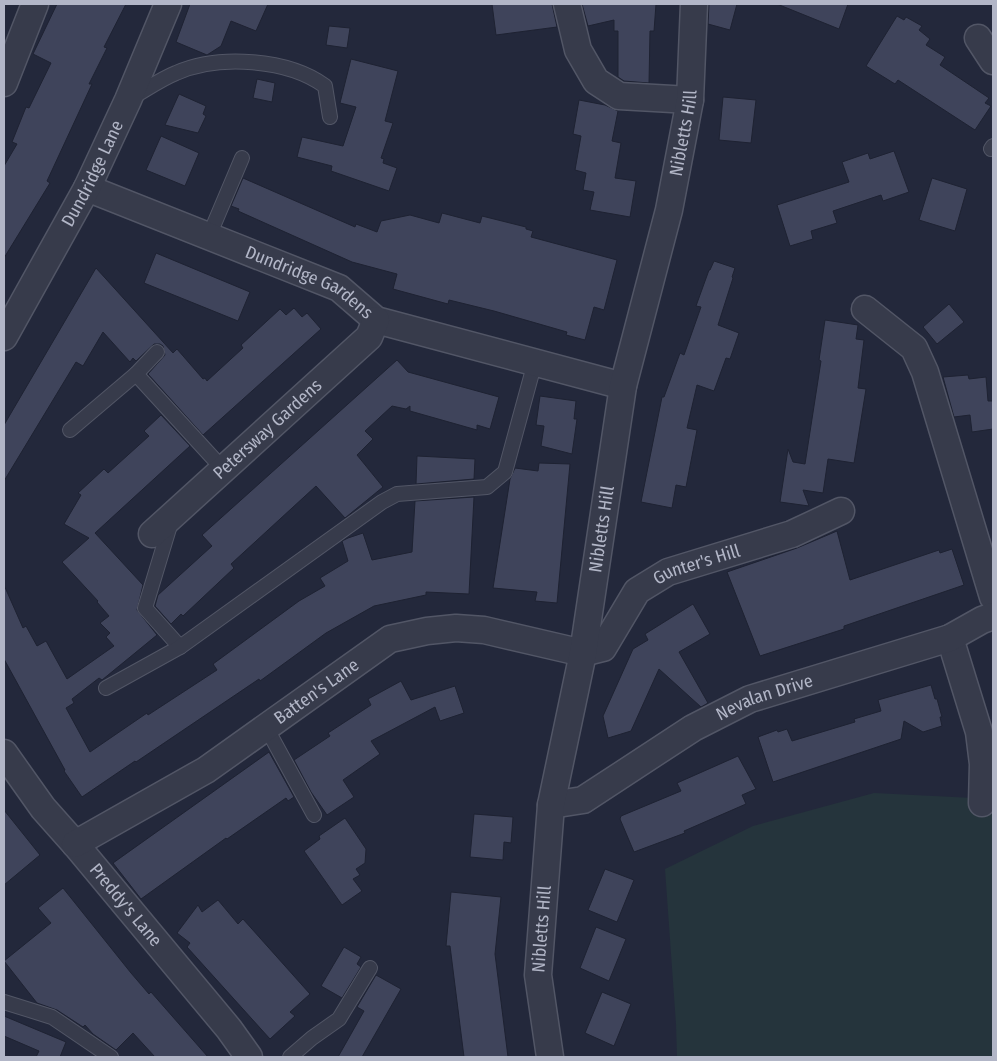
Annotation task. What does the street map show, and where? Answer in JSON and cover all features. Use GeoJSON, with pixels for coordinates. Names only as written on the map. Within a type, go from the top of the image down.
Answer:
{"type":"FeatureCollection","features":[{"type":"Feature","properties":{"kind":"street"},"geometry":{"type":"LineString","coordinates":[[4,83],[35,4]]}},
{"type":"Feature","properties":{"kind":"street","name":"Dundridge Lane"},"geometry":{"type":"LineString","coordinates":[[4,337],[13,301],[87,188],[128,100],[168,4]]}},
{"type":"Feature","properties":{"kind":"street"},"geometry":{"type":"LineString","coordinates":[[567,4],[578,50],[596,81],[619,96],[690,100]]}},
{"type":"Feature","properties":{"kind":"street","name":"Nibletts Hill"},"geometry":{"type":"LineString","coordinates":[[550,1057],[538,975],[551,805],[583,653],[623,386],[669,210],[690,100],[694,4]]}},
{"type":"Feature","properties":{"kind":"street"},"geometry":{"type":"LineString","coordinates":[[978,38],[993,61]]}},
{"type":"Feature","properties":{"kind":"street","name":"Dundridge Gardens"},"geometry":{"type":"LineString","coordinates":[[87,188],[339,288],[376,320],[623,386]]}},
{"type":"Feature","properties":{"kind":"street"},"geometry":{"type":"LineString","coordinates":[[865,309],[914,348],[925,372],[993,597]]}},
{"type":"Feature","properties":{"kind":"street","name":"Petersway Gardens"},"geometry":{"type":"LineString","coordinates":[[152,534],[369,337],[376,320]]}},
{"type":"Feature","properties":{"kind":"street","name":"Gunter's Hill"},"geometry":{"type":"LineString","coordinates":[[583,653],[603,648],[637,591],[668,572],[792,534],[841,511]]}},
{"type":"Feature","properties":{"kind":"street","name":"Nevalan Drive"},"geometry":{"type":"LineString","coordinates":[[551,805],[583,800],[693,728],[750,699],[950,638],[993,616]]}},
{"type":"Feature","properties":{"kind":"street","name":"Batten's Lane"},"geometry":{"type":"LineString","coordinates":[[74,844],[206,770],[390,639],[456,628],[484,630],[583,653]]}},
{"type":"Feature","properties":{"kind":"street"},"geometry":{"type":"LineString","coordinates":[[950,638],[979,732],[983,764],[982,803]]}},
{"type":"Feature","properties":{"kind":"street","name":"Preddy's Lane"},"geometry":{"type":"LineString","coordinates":[[4,752],[43,808],[229,1030],[249,1057]]}},
{"type":"Feature","properties":{"kind":"lane"},"geometry":{"type":"LineString","coordinates":[[128,100],[178,72],[209,63],[245,61],[280,67],[313,78],[325,86],[330,117]]}},
{"type":"Feature","properties":{"kind":"lane"},"geometry":{"type":"LineString","coordinates":[[209,236],[242,158]]}},
{"type":"Feature","properties":{"kind":"lane"},"geometry":{"type":"LineString","coordinates":[[70,430],[136,374],[157,352]]}},
{"type":"Feature","properties":{"kind":"lane"},"geometry":{"type":"LineString","coordinates":[[106,688],[180,647],[382,502],[398,494],[487,487],[505,472],[535,362]]}},
{"type":"Feature","properties":{"kind":"lane"},"geometry":{"type":"LineString","coordinates":[[136,374],[224,469]]}},
{"type":"Feature","properties":{"kind":"lane"},"geometry":{"type":"LineString","coordinates":[[173,514],[145,608],[180,647]]}},
{"type":"Feature","properties":{"kind":"lane"},"geometry":{"type":"LineString","coordinates":[[266,727],[314,816]]}},
{"type":"Feature","properties":{"kind":"lane"},"geometry":{"type":"LineString","coordinates":[[290,1057],[339,1018],[370,968]]}},
{"type":"Feature","properties":{"kind":"lane"},"geometry":{"type":"LineString","coordinates":[[4,1002],[52,1017],[111,1057]]}},
{"type":"Feature","properties":{"kind":"shaded area"},"geometry":{"type":"Polygon","coordinates":[[[874,793],[993,799],[993,1057],[677,1057],[665,869],[753,826],[874,793]]]}},
{"type":"Feature","properties":{"kind":"building"},"geometry":{"type":"Polygon","coordinates":[[[57,4],[126,4],[104,47],[107,48],[89,84],[92,84],[47,181],[50,183],[4,258],[4,166],[17,144],[12,142],[26,107],[29,108],[51,63],[33,54],[57,4]]]}},
{"type":"Feature","properties":{"kind":"building"},"geometry":{"type":"Polygon","coordinates":[[[190,4],[268,4],[256,31],[231,21],[221,46],[207,55],[176,42],[190,4]]]}},
{"type":"Feature","properties":{"kind":"building"},"geometry":{"type":"Polygon","coordinates":[[[492,4],[552,4],[557,27],[496,35],[492,4]]]}},
{"type":"Feature","properties":{"kind":"building"},"geometry":{"type":"Polygon","coordinates":[[[582,4],[656,4],[654,31],[650,31],[649,83],[624,81],[618,77],[618,31],[614,31],[614,20],[588,26],[582,4]]]}},
{"type":"Feature","properties":{"kind":"building"},"geometry":{"type":"Polygon","coordinates":[[[709,4],[737,4],[730,30],[708,24],[709,4]]]}},
{"type":"Feature","properties":{"kind":"building"},"geometry":{"type":"Polygon","coordinates":[[[777,4],[848,4],[839,29],[777,4]]]}},
{"type":"Feature","properties":{"kind":"building"},"geometry":{"type":"Polygon","coordinates":[[[897,16],[904,20],[906,17],[922,26],[919,30],[930,39],[926,45],[945,57],[940,65],[989,98],[985,103],[991,106],[975,130],[898,80],[895,84],[866,66],[897,16]]]}},
{"type":"Feature","properties":{"kind":"building"},"geometry":{"type":"Polygon","coordinates":[[[329,26],[350,28],[347,48],[326,45],[329,26]]]}},
{"type":"Feature","properties":{"kind":"building"},"geometry":{"type":"Polygon","coordinates":[[[351,59],[398,71],[385,121],[393,123],[381,158],[384,159],[383,163],[397,168],[389,191],[331,171],[332,166],[297,157],[302,137],[343,146],[356,107],[340,103],[351,59]]]}},
{"type":"Feature","properties":{"kind":"building"},"geometry":{"type":"Polygon","coordinates":[[[257,79],[275,83],[272,102],[253,98],[257,79]]]}},
{"type":"Feature","properties":{"kind":"building"},"geometry":{"type":"Polygon","coordinates":[[[179,94],[206,106],[203,114],[206,116],[198,133],[165,125],[179,94]]]}},
{"type":"Feature","properties":{"kind":"building"},"geometry":{"type":"Polygon","coordinates":[[[723,97],[756,100],[751,143],[719,140],[723,97]]]}},
{"type":"Feature","properties":{"kind":"building"},"geometry":{"type":"Polygon","coordinates":[[[579,100],[605,105],[618,111],[612,141],[621,143],[615,178],[636,181],[630,217],[590,210],[594,192],[583,190],[586,173],[575,170],[581,136],[573,134],[579,100]]]}},
{"type":"Feature","properties":{"kind":"building"},"geometry":{"type":"Polygon","coordinates":[[[161,136],[199,153],[185,186],[146,170],[161,136]]]}},
{"type":"Feature","properties":{"kind":"building"},"geometry":{"type":"Polygon","coordinates":[[[894,151],[909,192],[883,201],[881,195],[833,211],[837,223],[811,231],[813,239],[790,246],[777,205],[849,182],[842,162],[868,153],[870,159],[894,151]]]}},
{"type":"Feature","properties":{"kind":"building"},"geometry":{"type":"Polygon","coordinates":[[[243,178],[355,227],[356,224],[377,232],[381,221],[410,215],[439,223],[442,213],[480,223],[482,216],[526,227],[526,229],[533,231],[531,237],[617,260],[604,310],[594,307],[585,340],[566,335],[567,332],[494,311],[449,300],[448,304],[393,289],[397,274],[352,262],[238,211],[239,209],[231,206],[243,178]]]}},
{"type":"Feature","properties":{"kind":"building"},"geometry":{"type":"Polygon","coordinates":[[[932,178],[967,189],[955,231],[919,220],[932,178]]]}},
{"type":"Feature","properties":{"kind":"building"},"geometry":{"type":"Polygon","coordinates":[[[156,253],[250,292],[238,321],[144,283],[156,253]]]}},
{"type":"Feature","properties":{"kind":"building"},"geometry":{"type":"Polygon","coordinates":[[[714,261],[735,268],[718,325],[739,333],[730,359],[726,358],[714,391],[697,385],[687,428],[697,430],[686,487],[676,485],[672,508],[641,502],[662,397],[664,397],[680,353],[684,355],[701,307],[696,306],[714,261]]]}},
{"type":"Feature","properties":{"kind":"building"},"geometry":{"type":"Polygon","coordinates":[[[96,268],[173,353],[177,349],[203,379],[205,378],[207,381],[243,348],[241,345],[280,309],[286,315],[294,308],[302,317],[307,313],[321,329],[203,435],[148,374],[165,355],[163,346],[154,344],[136,361],[133,358],[130,362],[103,332],[83,366],[76,362],[4,481],[4,425],[96,268]]]}},
{"type":"Feature","properties":{"kind":"building"},"geometry":{"type":"Polygon","coordinates":[[[949,304],[964,322],[937,344],[923,327],[949,304]]]}},
{"type":"Feature","properties":{"kind":"building"},"geometry":{"type":"Polygon","coordinates":[[[825,320],[858,325],[856,339],[864,340],[858,388],[866,389],[854,463],[828,459],[823,493],[803,490],[809,506],[780,502],[788,449],[793,462],[805,464],[821,361],[819,360],[825,320]]]}},
{"type":"Feature","properties":{"kind":"building"},"geometry":{"type":"Polygon","coordinates":[[[397,360],[408,372],[499,397],[490,429],[477,425],[477,430],[410,411],[410,406],[406,409],[392,406],[365,431],[373,439],[357,455],[383,487],[345,518],[316,486],[231,564],[234,568],[183,616],[181,614],[171,624],[155,606],[158,595],[212,546],[202,535],[397,360]]]}},
{"type":"Feature","properties":{"kind":"building"},"geometry":{"type":"Polygon","coordinates":[[[968,375],[969,379],[986,377],[988,401],[993,401],[993,429],[972,432],[970,415],[954,417],[943,377],[968,375]]]}},
{"type":"Feature","properties":{"kind":"building"},"geometry":{"type":"Polygon","coordinates":[[[540,396],[576,401],[574,419],[577,419],[572,454],[541,446],[544,426],[536,425],[540,396]]]}},
{"type":"Feature","properties":{"kind":"building"},"geometry":{"type":"Polygon","coordinates":[[[161,415],[190,446],[95,533],[143,585],[137,610],[157,635],[102,680],[99,678],[72,699],[74,703],[66,708],[90,752],[147,713],[148,715],[217,670],[213,664],[299,601],[325,586],[320,578],[348,561],[342,541],[363,533],[372,560],[412,552],[415,501],[474,497],[469,594],[426,592],[426,595],[374,606],[326,633],[260,681],[259,679],[82,797],[64,771],[4,659],[4,585],[23,628],[26,626],[37,646],[46,641],[67,679],[114,646],[106,637],[110,633],[100,623],[109,616],[98,601],[62,562],[89,538],[64,524],[81,495],[78,493],[104,469],[108,473],[149,436],[144,431],[161,415]]]}},
{"type":"Feature","properties":{"kind":"building"},"geometry":{"type":"Polygon","coordinates":[[[417,456],[475,459],[474,479],[416,484],[417,456]]]}},
{"type":"Feature","properties":{"kind":"building"},"geometry":{"type":"Polygon","coordinates":[[[539,463],[570,464],[557,603],[535,601],[537,592],[493,588],[510,479],[515,468],[538,471],[539,463]]]}},
{"type":"Feature","properties":{"kind":"building"},"geometry":{"type":"Polygon","coordinates":[[[837,531],[850,580],[939,550],[940,553],[952,549],[964,585],[844,626],[844,629],[760,656],[727,572],[797,548],[837,531]]]}},
{"type":"Feature","properties":{"kind":"building"},"geometry":{"type":"Polygon","coordinates":[[[693,604],[710,634],[679,652],[708,703],[701,707],[659,669],[631,731],[608,738],[603,716],[633,649],[648,640],[645,634],[693,604]]]}},
{"type":"Feature","properties":{"kind":"building"},"geometry":{"type":"Polygon","coordinates":[[[401,681],[411,700],[455,686],[464,713],[440,721],[435,707],[371,741],[380,754],[343,780],[354,797],[327,815],[311,792],[294,760],[330,736],[328,733],[371,705],[368,699],[401,681]]]}},
{"type":"Feature","properties":{"kind":"building"},"geometry":{"type":"Polygon","coordinates":[[[931,685],[942,717],[940,717],[942,726],[923,732],[904,721],[901,739],[773,782],[758,737],[777,730],[778,732],[787,729],[792,741],[855,722],[854,719],[881,711],[878,700],[931,685]]]}},
{"type":"Feature","properties":{"kind":"building"},"geometry":{"type":"Polygon","coordinates":[[[269,752],[294,797],[288,801],[286,798],[226,838],[141,899],[113,863],[269,752]]]}},
{"type":"Feature","properties":{"kind":"building"},"geometry":{"type":"Polygon","coordinates":[[[738,756],[756,789],[742,795],[746,804],[684,831],[685,833],[634,852],[620,819],[621,816],[681,791],[677,783],[738,756]]]}},
{"type":"Feature","properties":{"kind":"building"},"geometry":{"type":"Polygon","coordinates":[[[4,810],[40,855],[4,885],[4,810]]]}},
{"type":"Feature","properties":{"kind":"building"},"geometry":{"type":"Polygon","coordinates":[[[474,814],[513,817],[511,843],[504,842],[503,860],[470,857],[474,814]]]}},
{"type":"Feature","properties":{"kind":"building"},"geometry":{"type":"Polygon","coordinates":[[[345,818],[366,849],[365,863],[356,869],[360,875],[353,879],[362,891],[342,905],[304,851],[320,839],[319,836],[345,818]]]}},
{"type":"Feature","properties":{"kind":"building"},"geometry":{"type":"Polygon","coordinates":[[[605,869],[634,880],[617,922],[588,910],[605,869]]]}},
{"type":"Feature","properties":{"kind":"building"},"geometry":{"type":"Polygon","coordinates":[[[63,888],[149,994],[151,992],[208,1057],[155,1057],[133,1033],[116,1050],[93,1034],[85,1025],[83,1027],[57,1010],[37,1003],[4,961],[51,923],[38,908],[63,888]]]}},
{"type":"Feature","properties":{"kind":"building"},"geometry":{"type":"Polygon","coordinates":[[[451,892],[501,897],[495,954],[508,1057],[464,1057],[450,946],[446,946],[451,892]]]}},
{"type":"Feature","properties":{"kind":"building"},"geometry":{"type":"Polygon","coordinates":[[[218,900],[238,924],[243,919],[310,994],[290,1012],[295,1016],[270,1039],[187,947],[190,943],[177,933],[198,905],[202,912],[218,900]]]}},
{"type":"Feature","properties":{"kind":"building"},"geometry":{"type":"Polygon","coordinates":[[[596,927],[626,939],[609,981],[580,968],[596,927]]]}},
{"type":"Feature","properties":{"kind":"building"},"geometry":{"type":"Polygon","coordinates":[[[344,947],[361,957],[357,964],[361,967],[342,998],[321,986],[344,947]]]}},
{"type":"Feature","properties":{"kind":"building"},"geometry":{"type":"Polygon","coordinates":[[[376,975],[401,989],[362,1057],[338,1057],[364,1011],[357,1007],[376,975]]]}},
{"type":"Feature","properties":{"kind":"building"},"geometry":{"type":"Polygon","coordinates":[[[602,992],[631,1004],[614,1046],[585,1033],[602,992]]]}},
{"type":"Feature","properties":{"kind":"building"},"geometry":{"type":"Polygon","coordinates":[[[4,1016],[66,1042],[60,1057],[36,1057],[39,1051],[4,1036],[4,1016]]]}}]}
